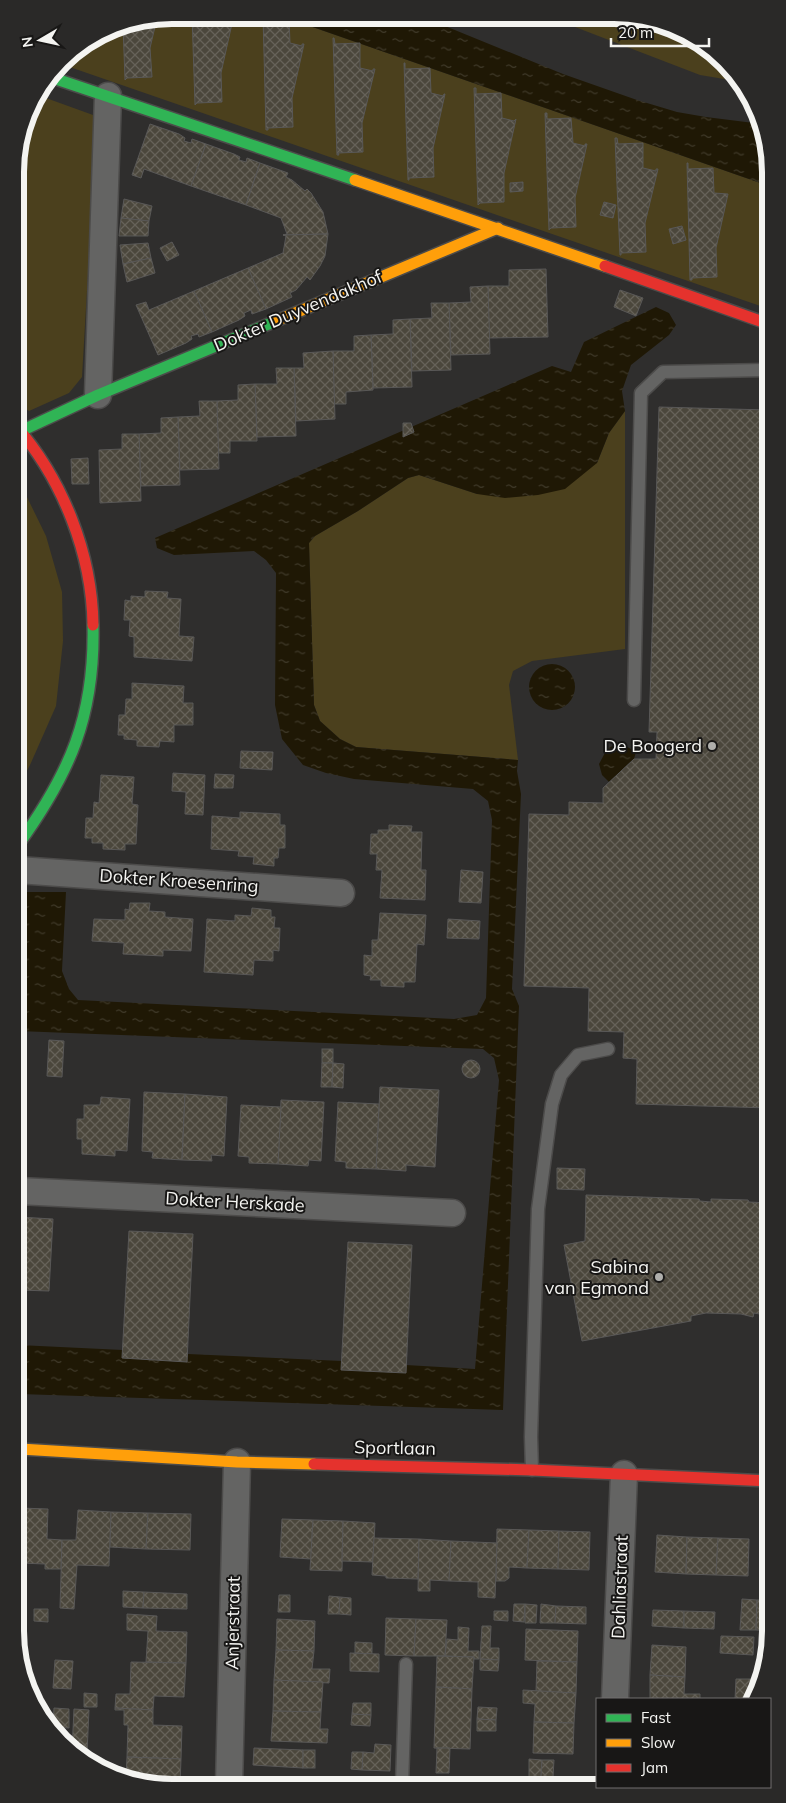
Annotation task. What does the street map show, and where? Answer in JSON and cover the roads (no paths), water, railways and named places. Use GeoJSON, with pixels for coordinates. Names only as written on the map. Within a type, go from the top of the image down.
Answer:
{"type":"FeatureCollection","features":[{"type":"Feature","properties":{"kind":"street"},"geometry":{"type":"LineString","coordinates":[[59,80],[498,228],[762,323]]}},
{"type":"Feature","properties":{"kind":"street"},"geometry":{"type":"LineString","coordinates":[[98,395],[108,96]]}},
{"type":"Feature","properties":{"kind":"street","name":"Dokter Duyvendakhof"},"geometry":{"type":"LineString","coordinates":[[24,427],[498,228]]}},
{"type":"Feature","properties":{"kind":"street"},"geometry":{"type":"LineString","coordinates":[[24,436],[47,468],[68,509],[83,552],[91,597],[94,642],[90,688],[80,732],[63,774],[41,814],[24,837]]}},
{"type":"Feature","properties":{"kind":"street","name":"Dokter Kroesenring"},"geometry":{"type":"LineString","coordinates":[[24,870],[341,892]]}},
{"type":"Feature","properties":{"kind":"street","name":"Dokter Herskade"},"geometry":{"type":"LineString","coordinates":[[24,1191],[452,1213]]}},
{"type":"Feature","properties":{"kind":"street","name":"Sportlaan"},"geometry":{"type":"LineString","coordinates":[[24,1449],[237,1462],[532,1470],[762,1480]]}},
{"type":"Feature","properties":{"kind":"street","name":"Anjerstraat"},"geometry":{"type":"LineString","coordinates":[[229,1779],[237,1462]]}},
{"type":"Feature","properties":{"kind":"street","name":"Dahliastraat"},"geometry":{"type":"LineString","coordinates":[[615,1698],[624,1474]]}},
{"type":"Feature","properties":{"kind":"lane"},"geometry":{"type":"LineString","coordinates":[[634,700],[640,393],[664,372],[762,370]]}},
{"type":"Feature","properties":{"kind":"lane"},"geometry":{"type":"LineString","coordinates":[[532,1470],[531,1437],[538,1209],[552,1104],[561,1074],[578,1055],[608,1049]]}},
{"type":"Feature","properties":{"kind":"lane"},"geometry":{"type":"LineString","coordinates":[[402,1779],[406,1664]]}},
{"type":"Feature","properties":{"kind":"water"},"geometry":{"type":"Polygon","coordinates":[[[304,24],[440,24],[563,74],[637,100],[677,112],[754,123],[761,152],[762,184],[304,24]]]}},
{"type":"Feature","properties":{"kind":"water"},"geometry":{"type":"Polygon","coordinates":[[[656,307],[669,313],[676,325],[669,335],[631,365],[622,391],[625,411],[609,433],[597,463],[565,489],[538,495],[505,498],[477,494],[419,475],[408,478],[358,511],[315,536],[309,543],[314,705],[320,721],[340,739],[356,747],[518,760],[517,771],[521,794],[512,989],[519,1006],[503,1410],[24,1394],[24,1345],[123,1350],[123,1358],[187,1362],[188,1354],[342,1361],[341,1370],[406,1365],[475,1369],[499,1080],[494,1058],[483,1049],[24,1031],[24,892],[66,892],[62,971],[69,989],[78,1000],[454,1019],[477,1015],[486,998],[492,820],[488,801],[473,789],[354,779],[326,773],[303,765],[282,739],[275,705],[276,573],[266,560],[254,551],[174,555],[157,548],[155,538],[552,366],[571,372],[584,342],[656,307]]]}},
{"type":"Feature","properties":{"kind":"water"},"geometry":{"type":"Polygon","coordinates":[[[547,664],[557,664],[571,674],[575,687],[571,700],[565,706],[557,710],[547,710],[533,700],[529,692],[529,682],[539,668],[547,664]]]}},
{"type":"Feature","properties":{"kind":"water"},"geometry":{"type":"Polygon","coordinates":[[[616,744],[624,745],[636,752],[634,759],[609,782],[602,775],[599,764],[607,749],[616,744]]]}},
{"type":"Feature","properties":{"kind":"place","name":"De Boogerd"},"geometry":{"type":"Point","coordinates":[712,746]}},
{"type":"Feature","properties":{"kind":"place","name":"Sabina van Egmond"},"geometry":{"type":"Point","coordinates":[659,1277]}}]}
